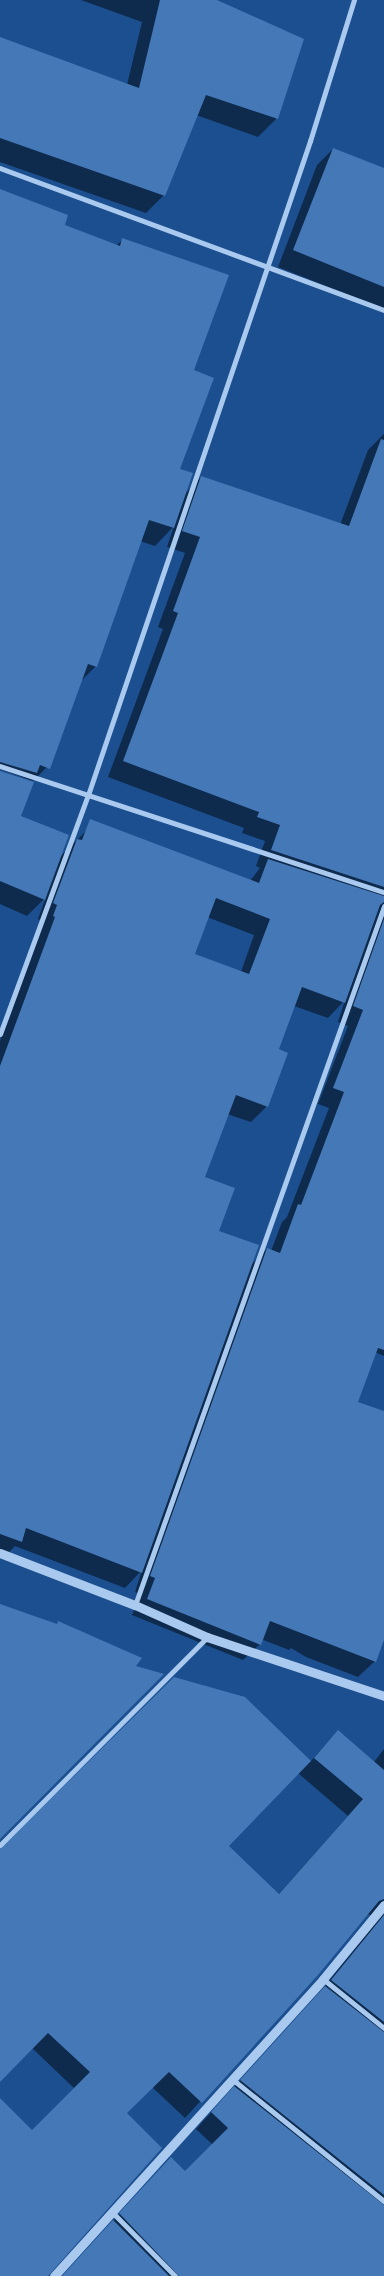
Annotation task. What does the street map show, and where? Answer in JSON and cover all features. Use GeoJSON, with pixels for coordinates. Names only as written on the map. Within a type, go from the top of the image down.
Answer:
{"type":"FeatureCollection","features":[{"type":"Feature","properties":{"kind":"street"},"geometry":{"type":"LineString","coordinates":[[0,1034],[88,795],[266,265],[310,141],[354,0]]}},
{"type":"Feature","properties":{"kind":"street"},"geometry":{"type":"LineString","coordinates":[[0,168],[384,310]]}},
{"type":"Feature","properties":{"kind":"street"},"geometry":{"type":"LineString","coordinates":[[0,766],[384,892]]}},
{"type":"Feature","properties":{"kind":"street"},"geometry":{"type":"LineString","coordinates":[[135,1605],[384,906]]}},
{"type":"Feature","properties":{"kind":"street"},"geometry":{"type":"LineString","coordinates":[[0,1552],[135,1605],[206,1637],[384,1696]]}},
{"type":"Feature","properties":{"kind":"street"},"geometry":{"type":"LineString","coordinates":[[0,1845],[206,1637]]}},
{"type":"Feature","properties":{"kind":"street"},"geometry":{"type":"LineString","coordinates":[[54,2276],[323,1979],[384,1905]]}},
{"type":"Feature","properties":{"kind":"street"},"geometry":{"type":"LineString","coordinates":[[323,1979],[384,2028]]}},
{"type":"Feature","properties":{"kind":"street"},"geometry":{"type":"LineString","coordinates":[[232,2079],[384,2201]]}},
{"type":"Feature","properties":{"kind":"street"},"geometry":{"type":"LineString","coordinates":[[111,2211],[175,2276]]}},
{"type":"Feature","properties":{"kind":"building"},"geometry":{"type":"Polygon","coordinates":[[[160,0],[217,0],[304,39],[278,119],[206,95],[165,196],[0,138],[0,37],[139,88],[160,0]]]}},
{"type":"Feature","properties":{"kind":"building"},"geometry":{"type":"Polygon","coordinates":[[[333,148],[384,168],[384,287],[293,250],[333,148]]]}},
{"type":"Feature","properties":{"kind":"building"},"geometry":{"type":"Polygon","coordinates":[[[0,189],[68,215],[65,225],[120,246],[122,238],[229,275],[194,370],[214,378],[180,469],[193,473],[174,528],[149,520],[97,667],[88,664],[50,769],[40,765],[37,773],[0,762],[0,189]]]}},
{"type":"Feature","properties":{"kind":"building"},"geometry":{"type":"Polygon","coordinates":[[[381,439],[384,440],[384,887],[271,850],[280,825],[257,817],[259,812],[123,761],[178,613],[173,611],[200,537],[182,531],[201,476],[349,526],[381,439]]]}},
{"type":"Feature","properties":{"kind":"building"},"geometry":{"type":"Polygon","coordinates":[[[0,771],[34,782],[21,816],[69,835],[45,900],[0,881],[0,771]]]}},
{"type":"Feature","properties":{"kind":"building"},"geometry":{"type":"Polygon","coordinates":[[[90,819],[259,883],[268,859],[384,896],[384,902],[380,905],[345,1003],[302,987],[279,1049],[288,1053],[268,1107],[236,1095],[205,1177],[235,1188],[219,1231],[259,1245],[142,1573],[26,1528],[22,1542],[0,1534],[0,1066],[55,917],[53,916],[57,905],[53,903],[77,839],[82,840],[90,819]],[[216,898],[195,954],[249,974],[270,919],[216,898]]]}},
{"type":"Feature","properties":{"kind":"building"},"geometry":{"type":"Polygon","coordinates":[[[384,919],[384,1350],[378,1348],[358,1402],[384,1411],[384,1640],[376,1662],[270,1621],[261,1645],[147,1599],[155,1578],[150,1576],[267,1248],[280,1253],[298,1204],[301,1205],[344,1092],[333,1088],[363,1010],[353,1006],[384,919]]]}},
{"type":"Feature","properties":{"kind":"building"},"geometry":{"type":"Polygon","coordinates":[[[0,1604],[57,1624],[58,1621],[142,1658],[136,1666],[164,1674],[0,1839],[0,1604]]]}},
{"type":"Feature","properties":{"kind":"building"},"geometry":{"type":"Polygon","coordinates":[[[174,1677],[245,1697],[311,1761],[229,1846],[279,1894],[363,1799],[314,1758],[338,1730],[384,1770],[384,1899],[379,1901],[318,1975],[202,2103],[169,2072],[127,2113],[162,2148],[48,2276],[0,2276],[0,2098],[32,2130],[90,2072],[48,2033],[0,2082],[0,1849],[174,1677]]]}},
{"type":"Feature","properties":{"kind":"building"},"geometry":{"type":"Polygon","coordinates":[[[384,1915],[384,2022],[331,1980],[384,1915]]]}},
{"type":"Feature","properties":{"kind":"building"},"geometry":{"type":"Polygon","coordinates":[[[325,1986],[384,2032],[384,2195],[240,2080],[325,1986]]]}},
{"type":"Feature","properties":{"kind":"building"},"geometry":{"type":"Polygon","coordinates":[[[234,2086],[384,2205],[384,2276],[179,2276],[119,2213],[171,2157],[185,2171],[228,2128],[211,2112],[234,2086]]]}},
{"type":"Feature","properties":{"kind":"building"},"geometry":{"type":"Polygon","coordinates":[[[113,2220],[169,2276],[62,2276],[113,2220]]]}}]}
